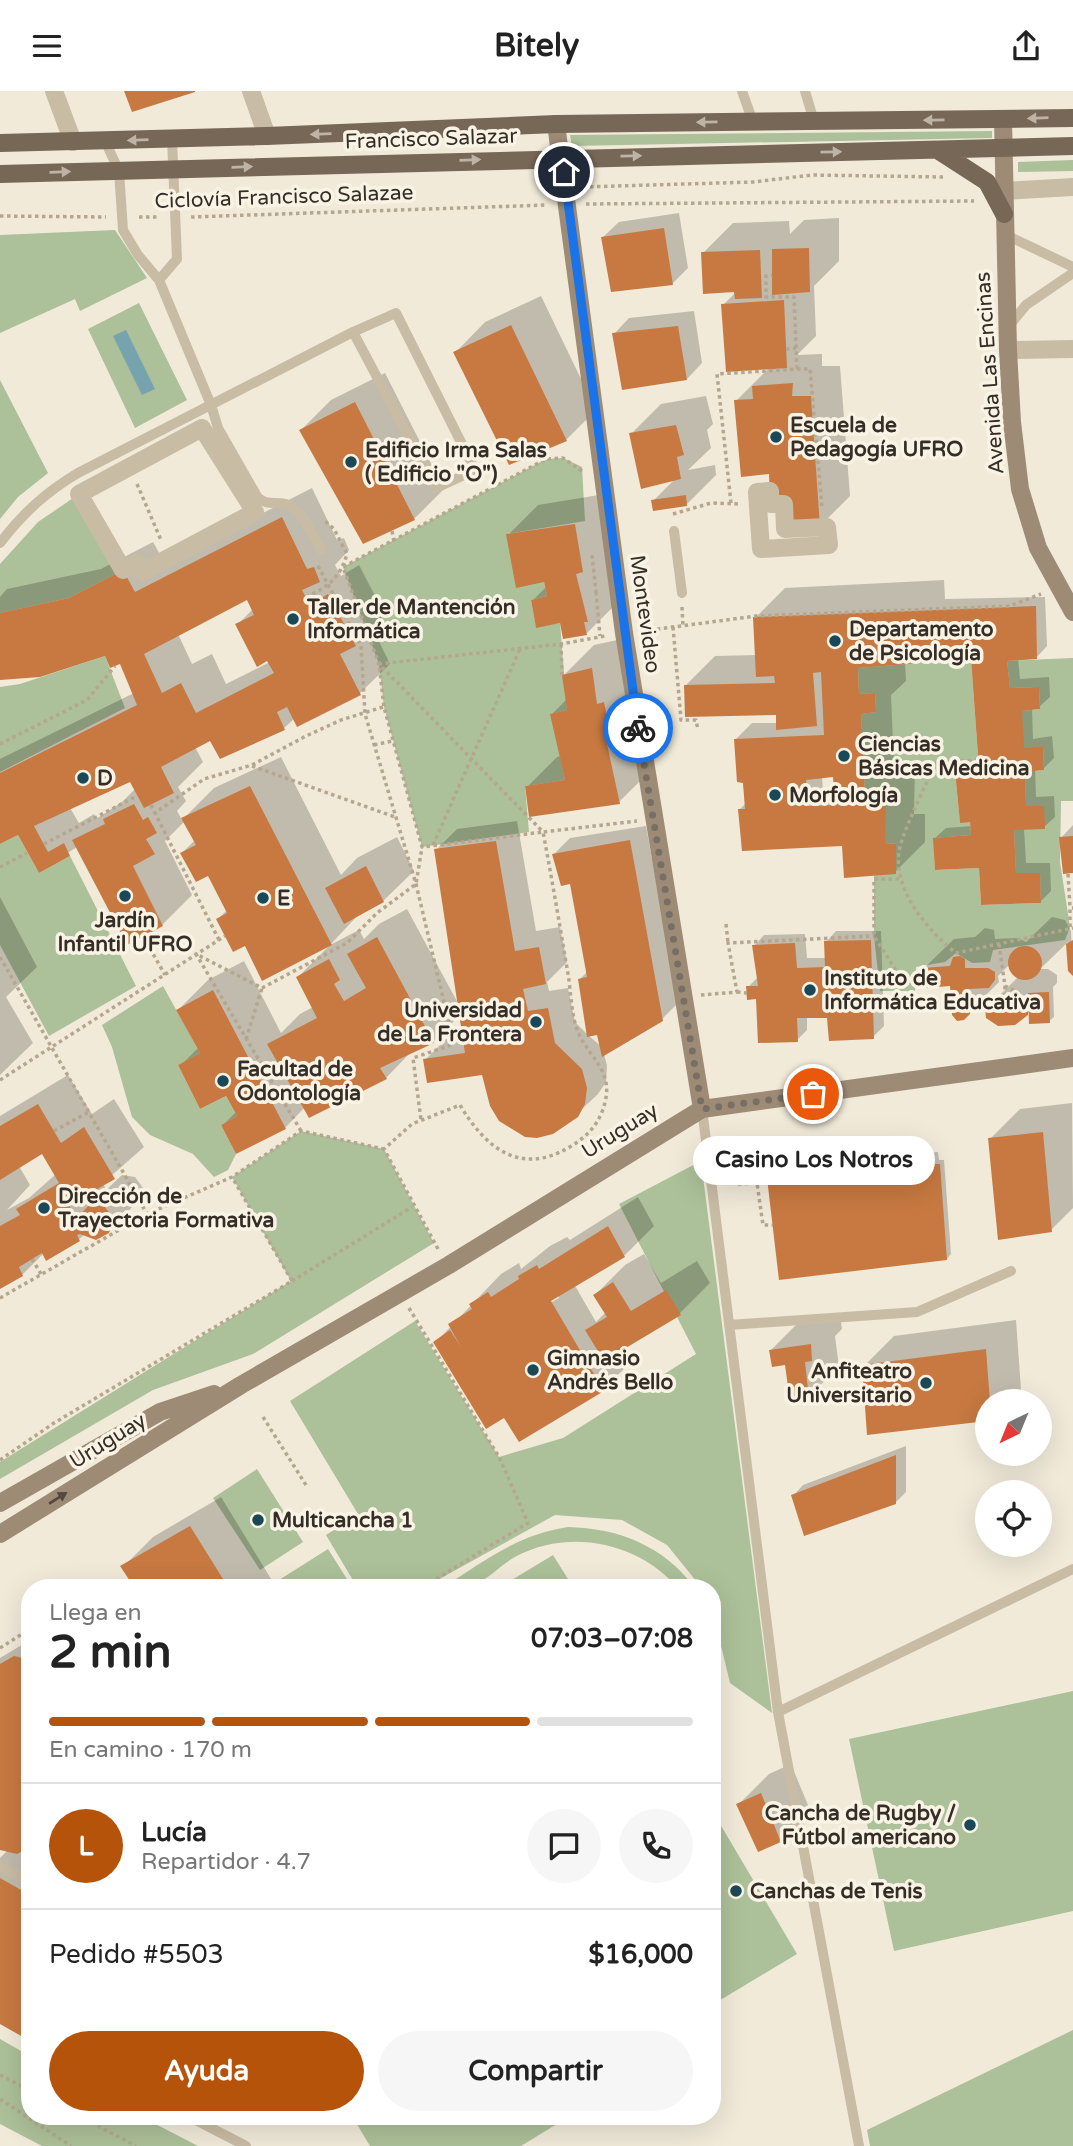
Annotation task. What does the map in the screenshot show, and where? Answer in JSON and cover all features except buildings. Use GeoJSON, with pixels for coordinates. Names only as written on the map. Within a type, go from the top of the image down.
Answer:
{"type":"FeatureCollection","features":[{"type":"Feature","properties":{"kind":"main road","name":"Francisco Salazar"},"geometry":{"type":"LineString","coordinates":[[0,143],[267,136],[556,124],[1073,117]]}},
{"type":"Feature","properties":{"kind":"main road","name":"Avenida Las Encinas"},"geometry":{"type":"LineString","coordinates":[[1003,119],[1001,202],[1012,422],[1020,489],[1038,548],[1073,612]]}},
{"type":"Feature","properties":{"kind":"main road","name":"Montevideo"},"geometry":{"type":"LineString","coordinates":[[556,124],[617,585],[650,807],[702,1109]]}},
{"type":"Feature","properties":{"kind":"main road","name":"Francisco Salazar"},"geometry":{"type":"LineString","coordinates":[[0,174],[1071,147]]}},
{"type":"Feature","properties":{"kind":"main road"},"geometry":{"type":"LineString","coordinates":[[939,151],[987,182],[1001,202]]}},
{"type":"Feature","properties":{"kind":"main road","name":"Uruguay"},"geometry":{"type":"LineString","coordinates":[[0,1534],[241,1385],[401,1294],[702,1109],[1073,1058]]}},
{"type":"Feature","properties":{"kind":"main road","name":"Uruguay"},"geometry":{"type":"LineString","coordinates":[[0,1503],[160,1412],[241,1385]]}},
{"type":"Feature","properties":{"kind":"street"},"geometry":{"type":"LineString","coordinates":[[54,91],[73,142]]}},
{"type":"Feature","properties":{"kind":"street"},"geometry":{"type":"LineString","coordinates":[[251,91],[267,136]]}},
{"type":"Feature","properties":{"kind":"street"},"geometry":{"type":"LineString","coordinates":[[1001,202],[1073,187]]}},
{"type":"Feature","properties":{"kind":"street"},"geometry":{"type":"LineString","coordinates":[[1008,350],[1073,349]]}},
{"type":"Feature","properties":{"kind":"street"},"geometry":{"type":"LineString","coordinates":[[202,428],[255,512],[142,572],[137,563],[122,570],[79,494],[129,466],[202,428]]}},
{"type":"Feature","properties":{"kind":"street"},"geometry":{"type":"LineString","coordinates":[[770,491],[770,504],[784,504],[785,529],[824,527],[827,527],[829,545],[761,549],[757,492],[770,491]]}},
{"type":"Feature","properties":{"kind":"lane"},"geometry":{"type":"LineString","coordinates":[[742,91],[753,122]]}},
{"type":"Feature","properties":{"kind":"lane"},"geometry":{"type":"LineString","coordinates":[[805,91],[814,121]]}},
{"type":"Feature","properties":{"kind":"lane"},"geometry":{"type":"LineString","coordinates":[[159,280],[177,259],[172,139]]}},
{"type":"Feature","properties":{"kind":"lane"},"geometry":{"type":"LineString","coordinates":[[105,141],[119,170],[123,230],[159,280],[218,428],[258,498],[265,503],[286,504],[296,509],[321,550]]}},
{"type":"Feature","properties":{"kind":"lane"},"geometry":{"type":"LineString","coordinates":[[1004,234],[1073,267]]}},
{"type":"Feature","properties":{"kind":"lane"},"geometry":{"type":"LineString","coordinates":[[1007,328],[1026,305],[1073,273]]}},
{"type":"Feature","properties":{"kind":"lane"},"geometry":{"type":"LineString","coordinates":[[0,543],[24,512],[52,489],[353,332],[396,313],[475,470],[436,488],[353,332]]}},
{"type":"Feature","properties":{"kind":"lane"},"geometry":{"type":"LineString","coordinates":[[674,531],[682,593]]}},
{"type":"Feature","properties":{"kind":"lane"},"geometry":{"type":"LineString","coordinates":[[702,1109],[778,1712],[859,2146]]}},
{"type":"Feature","properties":{"kind":"lane"},"geometry":{"type":"LineString","coordinates":[[729,1325],[917,1312],[1011,1271]]}},
{"type":"Feature","properties":{"kind":"lane"},"geometry":{"type":"LineString","coordinates":[[778,1712],[1073,1569]]}},
{"type":"Feature","properties":{"kind":"lane"},"geometry":{"type":"LineString","coordinates":[[0,1867],[21,1877]]}},
{"type":"Feature","properties":{"kind":"lane"},"geometry":{"type":"LineString","coordinates":[[205,2125],[246,2146]]}},
{"type":"Feature","properties":{"kind":"path"},"geometry":{"type":"LineString","coordinates":[[567,196],[812,175],[949,178]]}},
{"type":"Feature","properties":{"kind":"path"},"geometry":{"type":"LineString","coordinates":[[567,196],[1001,202]]}},
{"type":"Feature","properties":{"kind":"path","name":"Ciclovía Francisco Salazae"},"geometry":{"type":"LineString","coordinates":[[0,216],[177,217],[567,196]]}},
{"type":"Feature","properties":{"kind":"path"},"geometry":{"type":"LineString","coordinates":[[772,275],[764,276],[766,297],[794,297],[797,369]]}},
{"type":"Feature","properties":{"kind":"path"},"geometry":{"type":"LineString","coordinates":[[786,349],[796,348]]}},
{"type":"Feature","properties":{"kind":"path"},"geometry":{"type":"LineString","coordinates":[[731,503],[717,374],[810,369],[824,527]]}},
{"type":"Feature","properties":{"kind":"path"},"geometry":{"type":"LineString","coordinates":[[540,453],[547,459]]}},
{"type":"Feature","properties":{"kind":"path"},"geometry":{"type":"LineString","coordinates":[[343,567],[547,459],[563,458],[582,467],[583,481]]}},
{"type":"Feature","properties":{"kind":"path"},"geometry":{"type":"LineString","coordinates":[[129,466],[162,540],[151,546]]}},
{"type":"Feature","properties":{"kind":"path"},"geometry":{"type":"LineString","coordinates":[[671,514],[711,503],[758,504]]}},
{"type":"Feature","properties":{"kind":"path"},"geometry":{"type":"LineString","coordinates":[[306,597],[330,586],[343,567],[347,554],[334,529],[321,518]]}},
{"type":"Feature","properties":{"kind":"path"},"geometry":{"type":"LineString","coordinates":[[392,531],[394,542]]}},
{"type":"Feature","properties":{"kind":"path"},"geometry":{"type":"LineString","coordinates":[[591,546],[600,636]]}},
{"type":"Feature","properties":{"kind":"path"},"geometry":{"type":"LineString","coordinates":[[317,565],[361,646],[365,713],[416,884],[454,1045],[413,1058],[421,1120]]}},
{"type":"Feature","properties":{"kind":"path"},"geometry":{"type":"LineString","coordinates":[[246,1039],[262,988],[347,943],[377,913],[416,884],[422,847],[384,707],[379,664],[343,567]]}},
{"type":"Feature","properties":{"kind":"path"},"geometry":{"type":"LineString","coordinates":[[596,592],[617,585]]}},
{"type":"Feature","properties":{"kind":"path"},"geometry":{"type":"LineString","coordinates":[[642,631],[764,616],[1010,606],[1059,587]]}},
{"type":"Feature","properties":{"kind":"path"},"geometry":{"type":"LineString","coordinates":[[673,627],[681,720],[696,720],[698,730]]}},
{"type":"Feature","properties":{"kind":"path"},"geometry":{"type":"LineString","coordinates":[[379,664],[561,644],[610,635]]}},
{"type":"Feature","properties":{"kind":"path"},"geometry":{"type":"LineString","coordinates":[[561,644],[562,675]]}},
{"type":"Feature","properties":{"kind":"path"},"geometry":{"type":"LineString","coordinates":[[433,845],[520,649]]}},
{"type":"Feature","properties":{"kind":"path"},"geometry":{"type":"LineString","coordinates":[[379,664],[543,832],[578,1032],[605,1073],[604,1108],[596,1125],[582,1140],[562,1151],[531,1159],[516,1158],[489,1143],[475,1131],[460,1105],[421,1120],[384,1149]]}},
{"type":"Feature","properties":{"kind":"path"},"geometry":{"type":"LineString","coordinates":[[0,744],[87,700],[115,666]]}},
{"type":"Feature","properties":{"kind":"path"},"geometry":{"type":"LineString","coordinates":[[155,813],[204,779],[252,765],[306,736],[384,707]]}},
{"type":"Feature","properties":{"kind":"path"},"geometry":{"type":"LineString","coordinates":[[374,745],[392,741]]}},
{"type":"Feature","properties":{"kind":"path"},"geometry":{"type":"LineString","coordinates":[[978,760],[936,763],[900,846],[899,879],[933,935],[956,955],[1072,928],[1069,874]]}},
{"type":"Feature","properties":{"kind":"path"},"geometry":{"type":"LineString","coordinates":[[252,765],[395,817]]}},
{"type":"Feature","properties":{"kind":"path"},"geometry":{"type":"LineString","coordinates":[[44,844],[137,796]]}},
{"type":"Feature","properties":{"kind":"path"},"geometry":{"type":"LineString","coordinates":[[150,805],[219,940]]}},
{"type":"Feature","properties":{"kind":"path"},"geometry":{"type":"LineString","coordinates":[[422,847],[639,821]]}},
{"type":"Feature","properties":{"kind":"path"},"geometry":{"type":"LineString","coordinates":[[0,867],[27,853]]}},
{"type":"Feature","properties":{"kind":"path"},"geometry":{"type":"LineString","coordinates":[[183,870],[188,867]]}},
{"type":"Feature","properties":{"kind":"path"},"geometry":{"type":"LineString","coordinates":[[899,879],[874,879],[874,936],[909,991]]}},
{"type":"Feature","properties":{"kind":"path"},"geometry":{"type":"LineString","coordinates":[[726,923],[737,992]]}},
{"type":"Feature","properties":{"kind":"path"},"geometry":{"type":"LineString","coordinates":[[144,936],[165,975]]}},
{"type":"Feature","properties":{"kind":"path"},"geometry":{"type":"LineString","coordinates":[[0,1080],[225,936]]}},
{"type":"Feature","properties":{"kind":"path"},"geometry":{"type":"LineString","coordinates":[[728,943],[874,936]]}},
{"type":"Feature","properties":{"kind":"path"},"geometry":{"type":"LineString","coordinates":[[999,944],[1005,997]]}},
{"type":"Feature","properties":{"kind":"path"},"geometry":{"type":"LineString","coordinates":[[196,954],[262,988]]}},
{"type":"Feature","properties":{"kind":"path"},"geometry":{"type":"LineString","coordinates":[[196,954],[301,1131]]}},
{"type":"Feature","properties":{"kind":"path"},"geometry":{"type":"LineString","coordinates":[[1,959],[147,1214]]}},
{"type":"Feature","properties":{"kind":"path"},"geometry":{"type":"LineString","coordinates":[[1003,968],[1009,967]]}},
{"type":"Feature","properties":{"kind":"path"},"geometry":{"type":"LineString","coordinates":[[1005,986],[1023,995]]}},
{"type":"Feature","properties":{"kind":"path"},"geometry":{"type":"LineString","coordinates":[[683,996],[747,993]]}},
{"type":"Feature","properties":{"kind":"path"},"geometry":{"type":"LineString","coordinates":[[54,1131],[89,1112]]}},
{"type":"Feature","properties":{"kind":"path"},"geometry":{"type":"LineString","coordinates":[[0,1299],[147,1214],[232,1177],[301,1131],[384,1149]]}},
{"type":"Feature","properties":{"kind":"path"},"geometry":{"type":"LineString","coordinates":[[384,1149],[413,1206],[449,1265]]}},
{"type":"Feature","properties":{"kind":"path"},"geometry":{"type":"LineString","coordinates":[[772,1225],[763,1226],[757,1176],[911,1155],[912,1159]]}},
{"type":"Feature","properties":{"kind":"path"},"geometry":{"type":"LineString","coordinates":[[710,1174],[739,1184],[757,1184]]}},
{"type":"Feature","properties":{"kind":"path"},"geometry":{"type":"LineString","coordinates":[[232,1177],[292,1281]]}},
{"type":"Feature","properties":{"kind":"path"},"geometry":{"type":"LineString","coordinates":[[0,1460],[54,1423],[413,1206]]}},
{"type":"Feature","properties":{"kind":"path"},"geometry":{"type":"LineString","coordinates":[[32,1259],[41,1274]]}},
{"type":"Feature","properties":{"kind":"path"},"geometry":{"type":"LineString","coordinates":[[401,1294],[499,1457],[528,1523],[436,1579]]}},
{"type":"Feature","properties":{"kind":"path"},"geometry":{"type":"LineString","coordinates":[[264,1417],[306,1485]]}},
{"type":"Feature","properties":{"kind":"path"},"geometry":{"type":"LineString","coordinates":[[0,1649],[21,1635]]}},
{"type":"Feature","properties":{"kind":"path"},"geometry":{"type":"LineString","coordinates":[[0,2075],[21,2086]]}},
{"type":"Feature","properties":{"kind":"path"},"geometry":{"type":"LineString","coordinates":[[0,2099],[21,2113]]}},
{"type":"Feature","properties":{"kind":"path"},"geometry":{"type":"LineString","coordinates":[[39,2125],[71,2146]]}},
{"type":"Feature","properties":{"kind":"path"},"geometry":{"type":"LineString","coordinates":[[96,2125],[136,2146]]}},
{"type":"Feature","properties":{"kind":"green space"},"geometry":{"type":"Polygon","coordinates":[[[992,131],[992,138],[572,146],[570,135],[992,131]]]}},
{"type":"Feature","properties":{"kind":"green space"},"geometry":{"type":"Polygon","coordinates":[[[1073,160],[1073,171],[1018,172],[1018,162],[1073,160]]]}},
{"type":"Feature","properties":{"kind":"green space"},"geometry":{"type":"Polygon","coordinates":[[[115,230],[147,278],[80,311],[75,299],[0,333],[0,235],[115,230]]]}},
{"type":"Feature","properties":{"kind":"green space"},"geometry":{"type":"Polygon","coordinates":[[[139,303],[187,400],[135,428],[88,329],[139,303]]]}},
{"type":"Feature","properties":{"kind":"green space"},"geometry":{"type":"Polygon","coordinates":[[[0,380],[48,473],[18,497],[0,519],[0,380]]]}},
{"type":"Feature","properties":{"kind":"green space"},"geometry":{"type":"Polygon","coordinates":[[[563,458],[582,467],[585,521],[507,534],[544,582],[547,596],[531,600],[536,627],[560,623],[567,710],[551,714],[565,780],[525,786],[529,832],[422,847],[384,707],[379,664],[343,567],[546,459],[563,458]]]}},
{"type":"Feature","properties":{"kind":"green space"},"geometry":{"type":"Polygon","coordinates":[[[79,494],[123,570],[69,598],[0,613],[0,564],[38,522],[79,494]]]}},
{"type":"Feature","properties":{"kind":"green space"},"geometry":{"type":"Polygon","coordinates":[[[105,656],[125,708],[0,772],[0,687],[20,684],[105,656]]]}},
{"type":"Feature","properties":{"kind":"green space"},"geometry":{"type":"Polygon","coordinates":[[[1073,658],[1073,801],[1061,801],[1060,862],[1070,927],[1065,940],[993,950],[990,962],[972,963],[956,953],[945,962],[916,967],[915,991],[880,991],[874,936],[874,875],[896,844],[885,843],[885,794],[865,795],[861,714],[876,712],[875,693],[859,694],[858,668],[971,659],[979,769],[955,771],[960,822],[970,822],[971,835],[934,838],[935,870],[979,868],[981,905],[1041,903],[1040,873],[1016,873],[1014,830],[1026,806],[1025,772],[1044,770],[1043,746],[1020,749],[1022,711],[1040,709],[1039,687],[1010,688],[1007,661],[1073,658]]]}},
{"type":"Feature","properties":{"kind":"green space"},"geometry":{"type":"Polygon","coordinates":[[[18,835],[39,873],[70,856],[136,986],[49,1036],[0,945],[0,844],[18,835]]]}},
{"type":"Feature","properties":{"kind":"green space"},"geometry":{"type":"Polygon","coordinates":[[[163,986],[200,1053],[178,1065],[200,1109],[226,1096],[237,1116],[221,1125],[236,1154],[228,1170],[214,1177],[193,1154],[150,1135],[132,1117],[112,1047],[102,1025],[163,986]]]}},
{"type":"Feature","properties":{"kind":"green space"},"geometry":{"type":"Polygon","coordinates":[[[301,1131],[384,1149],[434,1243],[253,1354],[153,1390],[0,1479],[0,1462],[291,1281],[232,1177],[301,1131]]]}},
{"type":"Feature","properties":{"kind":"green space"},"geometry":{"type":"Polygon","coordinates":[[[701,1161],[772,1713],[730,1683],[721,1646],[721,1579],[695,1579],[667,1545],[622,1520],[555,1515],[439,1579],[352,1579],[326,1535],[358,1514],[290,1401],[415,1321],[499,1457],[563,1438],[696,1354],[619,1204],[701,1161]]]}},
{"type":"Feature","properties":{"kind":"green space","name":"Multicancha 1"},"geometry":{"type":"Polygon","coordinates":[[[257,1469],[303,1542],[260,1570],[213,1498],[257,1469]]]}},
{"type":"Feature","properties":{"kind":"green space"},"geometry":{"type":"Polygon","coordinates":[[[568,1527],[587,1528],[622,1536],[654,1550],[669,1560],[687,1579],[668,1579],[642,1559],[622,1550],[579,1542],[536,1548],[515,1557],[485,1579],[456,1579],[518,1542],[568,1527]]]}},
{"type":"Feature","properties":{"kind":"green space"},"geometry":{"type":"Polygon","coordinates":[[[328,1549],[347,1579],[281,1579],[328,1549]]]}},
{"type":"Feature","properties":{"kind":"green space"},"geometry":{"type":"Polygon","coordinates":[[[553,1555],[568,1579],[513,1579],[553,1555]]]}},
{"type":"Feature","properties":{"kind":"green space","name":"Cancha de Rugby / Fútbol americano"},"geometry":{"type":"Polygon","coordinates":[[[1073,1691],[1073,1911],[894,1951],[849,1739],[1073,1691]]]}},
{"type":"Feature","properties":{"kind":"green space","name":"Canchas de Tenis"},"geometry":{"type":"Polygon","coordinates":[[[721,1826],[797,1954],[721,2000],[721,1826]]]}},
{"type":"Feature","properties":{"kind":"green space"},"geometry":{"type":"Polygon","coordinates":[[[1073,2030],[1073,2146],[870,2146],[867,2130],[1073,2030]]]}},
{"type":"Feature","properties":{"kind":"green space"},"geometry":{"type":"Polygon","coordinates":[[[0,2039],[21,2051],[21,2125],[157,2125],[198,2146],[42,2146],[0,2124],[0,2039]]]}},
{"type":"Feature","properties":{"kind":"green space"},"geometry":{"type":"Polygon","coordinates":[[[357,2125],[555,2125],[521,2146],[370,2146],[357,2125]]]}},
{"type":"Feature","properties":{"kind":"water"},"geometry":{"type":"Polygon","coordinates":[[[126,330],[155,389],[142,395],[113,336],[126,330]]]}},
{"type":"Feature","properties":{"kind":"way so far"},"geometry":{"type":"LineString","coordinates":[[638,728],[702,1109],[813,1094]]}},
{"type":"Feature","properties":{"kind":"place","name":"Escuela de Pedagogía UFRO"},"geometry":{"type":"Point","coordinates":[776,437]}},
{"type":"Feature","properties":{"kind":"place","name":"Edificio Irma Salas ( Edificio \"O\")"},"geometry":{"type":"Point","coordinates":[351,462]}},
{"type":"Feature","properties":{"kind":"place","name":"Taller de Mantención Informática"},"geometry":{"type":"Point","coordinates":[293,619]}},
{"type":"Feature","properties":{"kind":"place","name":"Departamento de Psicología"},"geometry":{"type":"Point","coordinates":[835,641]}},
{"type":"Feature","properties":{"kind":"place","name":"Ciencias Básicas Medicina"},"geometry":{"type":"Point","coordinates":[844,756]}},
{"type":"Feature","properties":{"kind":"place","name":"D"},"geometry":{"type":"Point","coordinates":[83,778]}},
{"type":"Feature","properties":{"kind":"place","name":"Morfología"},"geometry":{"type":"Point","coordinates":[775,795]}},
{"type":"Feature","properties":{"kind":"place","name":"Jardín Infantil UFRO"},"geometry":{"type":"Point","coordinates":[125,896]}},
{"type":"Feature","properties":{"kind":"place","name":"E"},"geometry":{"type":"Point","coordinates":[263,898]}},
{"type":"Feature","properties":{"kind":"place","name":"Instituto de Informática Educativa"},"geometry":{"type":"Point","coordinates":[810,990]}},
{"type":"Feature","properties":{"kind":"place","name":"Universidad de La Frontera"},"geometry":{"type":"Point","coordinates":[536,1022]}},
{"type":"Feature","properties":{"kind":"place","name":"Facultad de Odontología"},"geometry":{"type":"Point","coordinates":[223,1081]}},
{"type":"Feature","properties":{"kind":"place","name":"Casino Los Notros"},"geometry":{"type":"Point","coordinates":[813,1094]}},
{"type":"Feature","properties":{"kind":"place","name":"Dirección de Trayectoria Formativa"},"geometry":{"type":"Point","coordinates":[44,1208]}},
{"type":"Feature","properties":{"kind":"place","name":"Gimnasio Andrés Bello"},"geometry":{"type":"Point","coordinates":[533,1370]}},
{"type":"Feature","properties":{"kind":"place","name":"Anfiteatro Universitario"},"geometry":{"type":"Point","coordinates":[926,1383]}},
{"type":"Feature","properties":{"kind":"place","name":"Multicancha 1"},"geometry":{"type":"Point","coordinates":[258,1520]}},
{"type":"Feature","properties":{"kind":"place","name":"Cancha de Rugby / Fútbol americano"},"geometry":{"type":"Point","coordinates":[970,1825]}},
{"type":"Feature","properties":{"kind":"place","name":"Canchas de Tenis"},"geometry":{"type":"Point","coordinates":[736,1891]}},
{"type":"Feature","properties":{"kind":"route"},"geometry":{"type":"LineString","coordinates":[[564,172],[638,728]]}}]}
